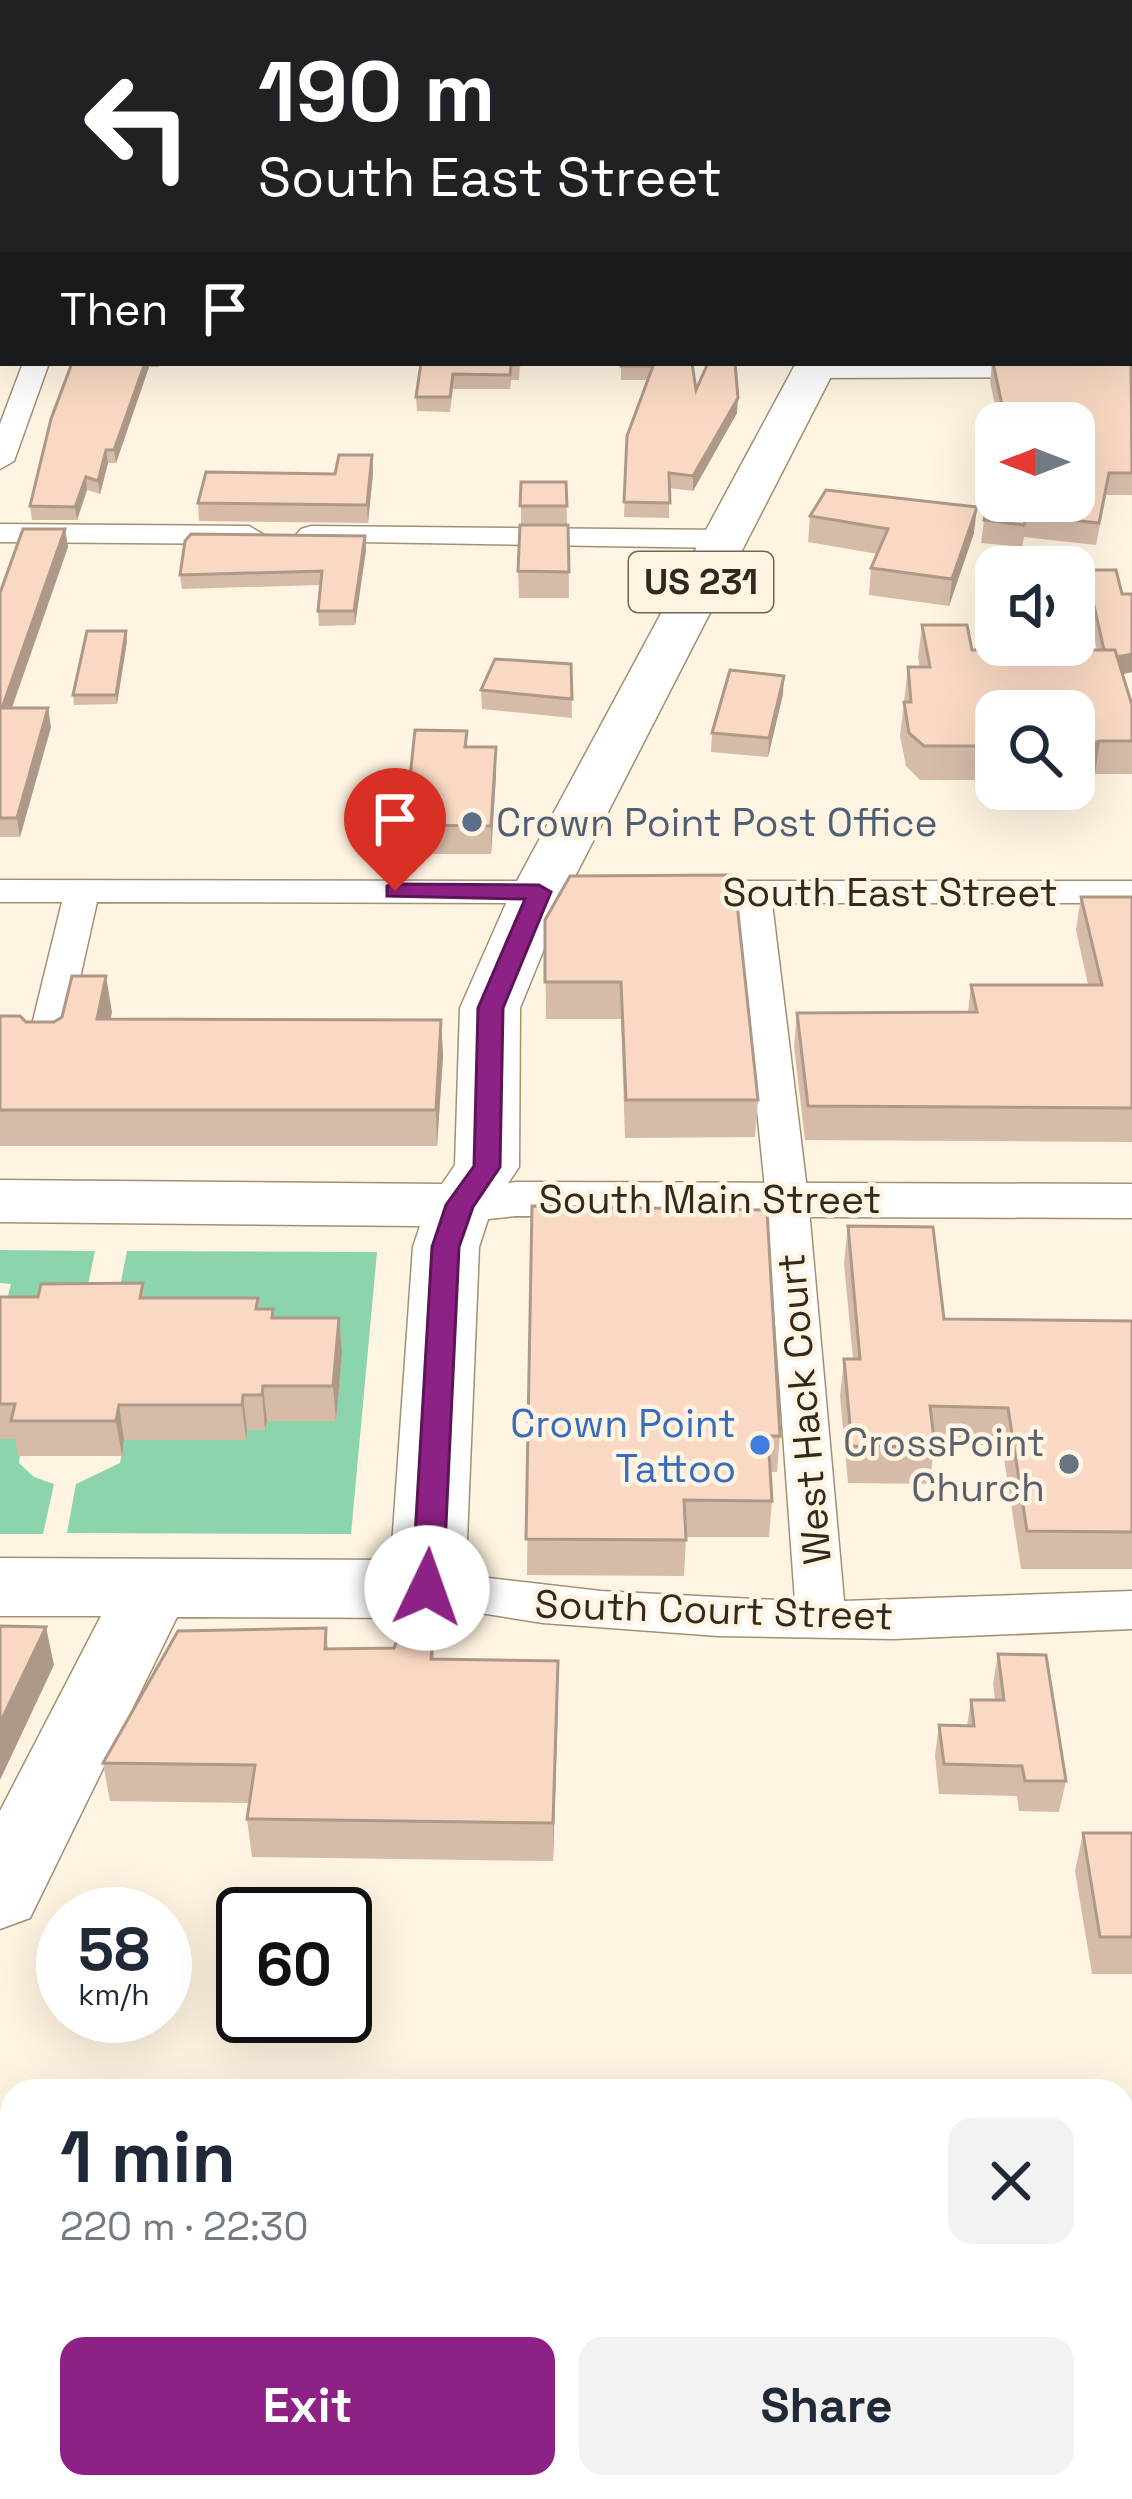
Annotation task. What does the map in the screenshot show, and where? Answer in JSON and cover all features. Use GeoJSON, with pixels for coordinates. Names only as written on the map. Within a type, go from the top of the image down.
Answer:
{"type":"FeatureCollection","features":[{"type":"Feature","properties":{"kind":"main road","name":"US 231"},"geometry":{"type":"LineString","coordinates":[[427,1588],[446,1247],[460,1205],[487,1167],[490,1008],[539,892],[815,366]]}},
{"type":"Feature","properties":{"kind":"main road","name":"South Main Street"},"geometry":{"type":"LineString","coordinates":[[0,1201],[460,1205]]}},
{"type":"Feature","properties":{"kind":"main road","name":"South Court Street"},"geometry":{"type":"LineString","coordinates":[[0,1588],[427,1588]]}},
{"type":"Feature","properties":{"kind":"main road"},"geometry":{"type":"LineString","coordinates":[[0,1893],[153,1588]]}},
{"type":"Feature","properties":{"kind":"street"},"geometry":{"type":"LineString","coordinates":[[0,461],[35,366]]}},
{"type":"Feature","properties":{"kind":"street"},"geometry":{"type":"LineString","coordinates":[[815,366],[1132,369]]}},
{"type":"Feature","properties":{"kind":"street"},"geometry":{"type":"LineString","coordinates":[[0,533],[724,539]]}},
{"type":"Feature","properties":{"kind":"street"},"geometry":{"type":"LineString","coordinates":[[0,891],[605,892]]}},
{"type":"Feature","properties":{"kind":"street"},"geometry":{"type":"LineString","coordinates":[[46,1045],[82,891]]}},
{"type":"Feature","properties":{"kind":"street","name":"South East Street"},"geometry":{"type":"LineString","coordinates":[[650,892],[1132,892]]}},
{"type":"Feature","properties":{"kind":"street","name":"West Hack Court"},"geometry":{"type":"LineString","coordinates":[[753,892],[787,1198],[821,1619]]}},
{"type":"Feature","properties":{"kind":"street","name":"South Main Street"},"geometry":{"type":"LineString","coordinates":[[460,1205],[516,1198],[1132,1201]]}},
{"type":"Feature","properties":{"kind":"street","name":"South Court Street"},"geometry":{"type":"LineString","coordinates":[[427,1588],[500,1600],[821,1619],[1132,1610]]}},
{"type":"Feature","properties":{"kind":"green space"},"geometry":{"type":"Polygon","coordinates":[[[0,1250],[95,1251],[81,1318],[0,1328],[11,1284],[0,1283],[0,1250]]]}},
{"type":"Feature","properties":{"kind":"green space"},"geometry":{"type":"Polygon","coordinates":[[[127,1251],[377,1252],[351,1534],[67,1533],[76,1484],[120,1463],[126,1429],[167,1440],[245,1440],[247,1430],[265,1430],[267,1421],[336,1421],[341,1353],[114,1317],[127,1251]]]}},
{"type":"Feature","properties":{"kind":"green space"},"geometry":{"type":"Polygon","coordinates":[[[0,1428],[23,1428],[19,1463],[34,1477],[54,1484],[43,1534],[0,1534],[0,1428]]]}},
{"type":"Feature","properties":{"kind":"building"},"geometry":{"type":"Polygon","coordinates":[[[71,366],[144,366],[114,450],[106,450],[98,481],[86,477],[75,507],[30,506],[51,419],[71,366]]]}},
{"type":"Feature","properties":{"kind":"building"},"geometry":{"type":"Polygon","coordinates":[[[421,366],[511,366],[510,375],[453,374],[450,397],[416,397],[421,366]]]}},
{"type":"Feature","properties":{"kind":"building"},"geometry":{"type":"Polygon","coordinates":[[[653,366],[692,366],[696,390],[707,366],[735,366],[738,398],[693,476],[669,473],[670,503],[624,502],[627,436],[653,366]]]}},
{"type":"Feature","properties":{"kind":"building"},"geometry":{"type":"Polygon","coordinates":[[[994,366],[1131,366],[1132,473],[1109,473],[1099,523],[1090,522],[1095,522],[1095,402],[1001,402],[994,366]]]}},
{"type":"Feature","properties":{"kind":"building"},"geometry":{"type":"Polygon","coordinates":[[[339,455],[372,455],[367,505],[198,503],[206,472],[335,474],[339,455]]]}},
{"type":"Feature","properties":{"kind":"building"},"geometry":{"type":"Polygon","coordinates":[[[521,482],[566,482],[567,506],[520,506],[521,482]]]}},
{"type":"Feature","properties":{"kind":"building"},"geometry":{"type":"Polygon","coordinates":[[[826,490],[975,507],[952,579],[871,568],[888,529],[810,516],[826,490]]]}},
{"type":"Feature","properties":{"kind":"building"},"geometry":{"type":"Polygon","coordinates":[[[520,525],[568,525],[569,572],[518,571],[520,525]]]}},
{"type":"Feature","properties":{"kind":"building"},"geometry":{"type":"Polygon","coordinates":[[[23,529],[65,529],[2,708],[48,708],[17,818],[0,818],[0,593],[23,529]]]}},
{"type":"Feature","properties":{"kind":"building"},"geometry":{"type":"Polygon","coordinates":[[[191,534],[365,536],[354,611],[318,611],[322,571],[180,575],[185,541],[191,534]]]}},
{"type":"Feature","properties":{"kind":"building"},"geometry":{"type":"Polygon","coordinates":[[[1095,570],[1116,570],[1122,594],[1132,594],[1132,654],[1117,657],[1115,650],[1104,650],[1095,610],[1095,570]]]}},
{"type":"Feature","properties":{"kind":"building"},"geometry":{"type":"Polygon","coordinates":[[[922,625],[967,625],[975,666],[1095,666],[1095,650],[1115,650],[1132,705],[1132,741],[1095,742],[1095,690],[975,690],[975,746],[924,746],[909,733],[904,702],[911,702],[908,667],[930,667],[922,625]]]}},
{"type":"Feature","properties":{"kind":"building"},"geometry":{"type":"Polygon","coordinates":[[[87,631],[126,631],[116,695],[73,695],[87,631]]]}},
{"type":"Feature","properties":{"kind":"building"},"geometry":{"type":"Polygon","coordinates":[[[495,659],[571,664],[572,699],[481,690],[495,659]]]}},
{"type":"Feature","properties":{"kind":"building"},"geometry":{"type":"Polygon","coordinates":[[[730,670],[784,676],[769,738],[712,733],[730,670]]]}},
{"type":"Feature","properties":{"kind":"building"},"geometry":{"type":"Polygon","coordinates":[[[415,730],[467,731],[465,747],[496,747],[491,826],[405,825],[415,730]]]}},
{"type":"Feature","properties":{"kind":"building"},"geometry":{"type":"Polygon","coordinates":[[[734,875],[758,1100],[626,1100],[621,982],[545,982],[545,920],[570,876],[734,875]]]}},
{"type":"Feature","properties":{"kind":"building"},"geometry":{"type":"Polygon","coordinates":[[[1081,897],[1132,897],[1132,1108],[808,1106],[797,1013],[977,1012],[971,985],[1102,985],[1081,897]]]}},
{"type":"Feature","properties":{"kind":"building"},"geometry":{"type":"Polygon","coordinates":[[[72,976],[106,976],[97,1019],[441,1020],[436,1110],[0,1110],[0,1016],[54,1022],[62,1017],[72,976]]]}},
{"type":"Feature","properties":{"kind":"building"},"geometry":{"type":"Polygon","coordinates":[[[532,1206],[767,1210],[780,1436],[768,1436],[772,1501],[684,1500],[686,1540],[526,1539],[532,1206]]]}},
{"type":"Feature","properties":{"kind":"building"},"geometry":{"type":"Polygon","coordinates":[[[848,1226],[933,1227],[944,1319],[1132,1321],[1132,1532],[1027,1531],[1008,1408],[930,1406],[935,1447],[852,1446],[844,1359],[860,1359],[848,1226]]]}},
{"type":"Feature","properties":{"kind":"building"},"geometry":{"type":"Polygon","coordinates":[[[143,1283],[140,1298],[258,1298],[256,1309],[273,1309],[272,1318],[339,1318],[333,1386],[263,1386],[262,1395],[243,1395],[242,1405],[119,1405],[116,1421],[11,1421],[15,1404],[0,1404],[0,1297],[38,1297],[41,1284],[143,1283]]]}},
{"type":"Feature","properties":{"kind":"building"},"geometry":{"type":"Polygon","coordinates":[[[0,1626],[46,1627],[0,1723],[0,1626]]]}},
{"type":"Feature","properties":{"kind":"building"},"geometry":{"type":"Polygon","coordinates":[[[326,1628],[325,1649],[394,1648],[401,1630],[433,1631],[431,1659],[558,1661],[553,1823],[247,1819],[255,1765],[103,1763],[178,1631],[326,1628]]]}},
{"type":"Feature","properties":{"kind":"building"},"geometry":{"type":"Polygon","coordinates":[[[998,1654],[1046,1655],[1066,1781],[1025,1781],[1022,1766],[944,1764],[939,1725],[974,1726],[971,1700],[1004,1700],[998,1654]]]}},
{"type":"Feature","properties":{"kind":"building"},"geometry":{"type":"Polygon","coordinates":[[[1083,1833],[1132,1833],[1132,1937],[1100,1937],[1083,1833]]]}},
{"type":"Feature","properties":{"kind":"place","name":"Crown Point Post Office"},"geometry":{"type":"Point","coordinates":[472,822]}},
{"type":"Feature","properties":{"kind":"place","name":"Crown Point Tattoo"},"geometry":{"type":"Point","coordinates":[760,1445]}},
{"type":"Feature","properties":{"kind":"place","name":"CrossPoint Church"},"geometry":{"type":"Point","coordinates":[1069,1464]}},
{"type":"Feature","properties":{"kind":"route"},"geometry":{"type":"LineString","coordinates":[[395,891],[539,892],[490,1008],[487,1167],[460,1205],[446,1247],[427,1588]]}}]}
